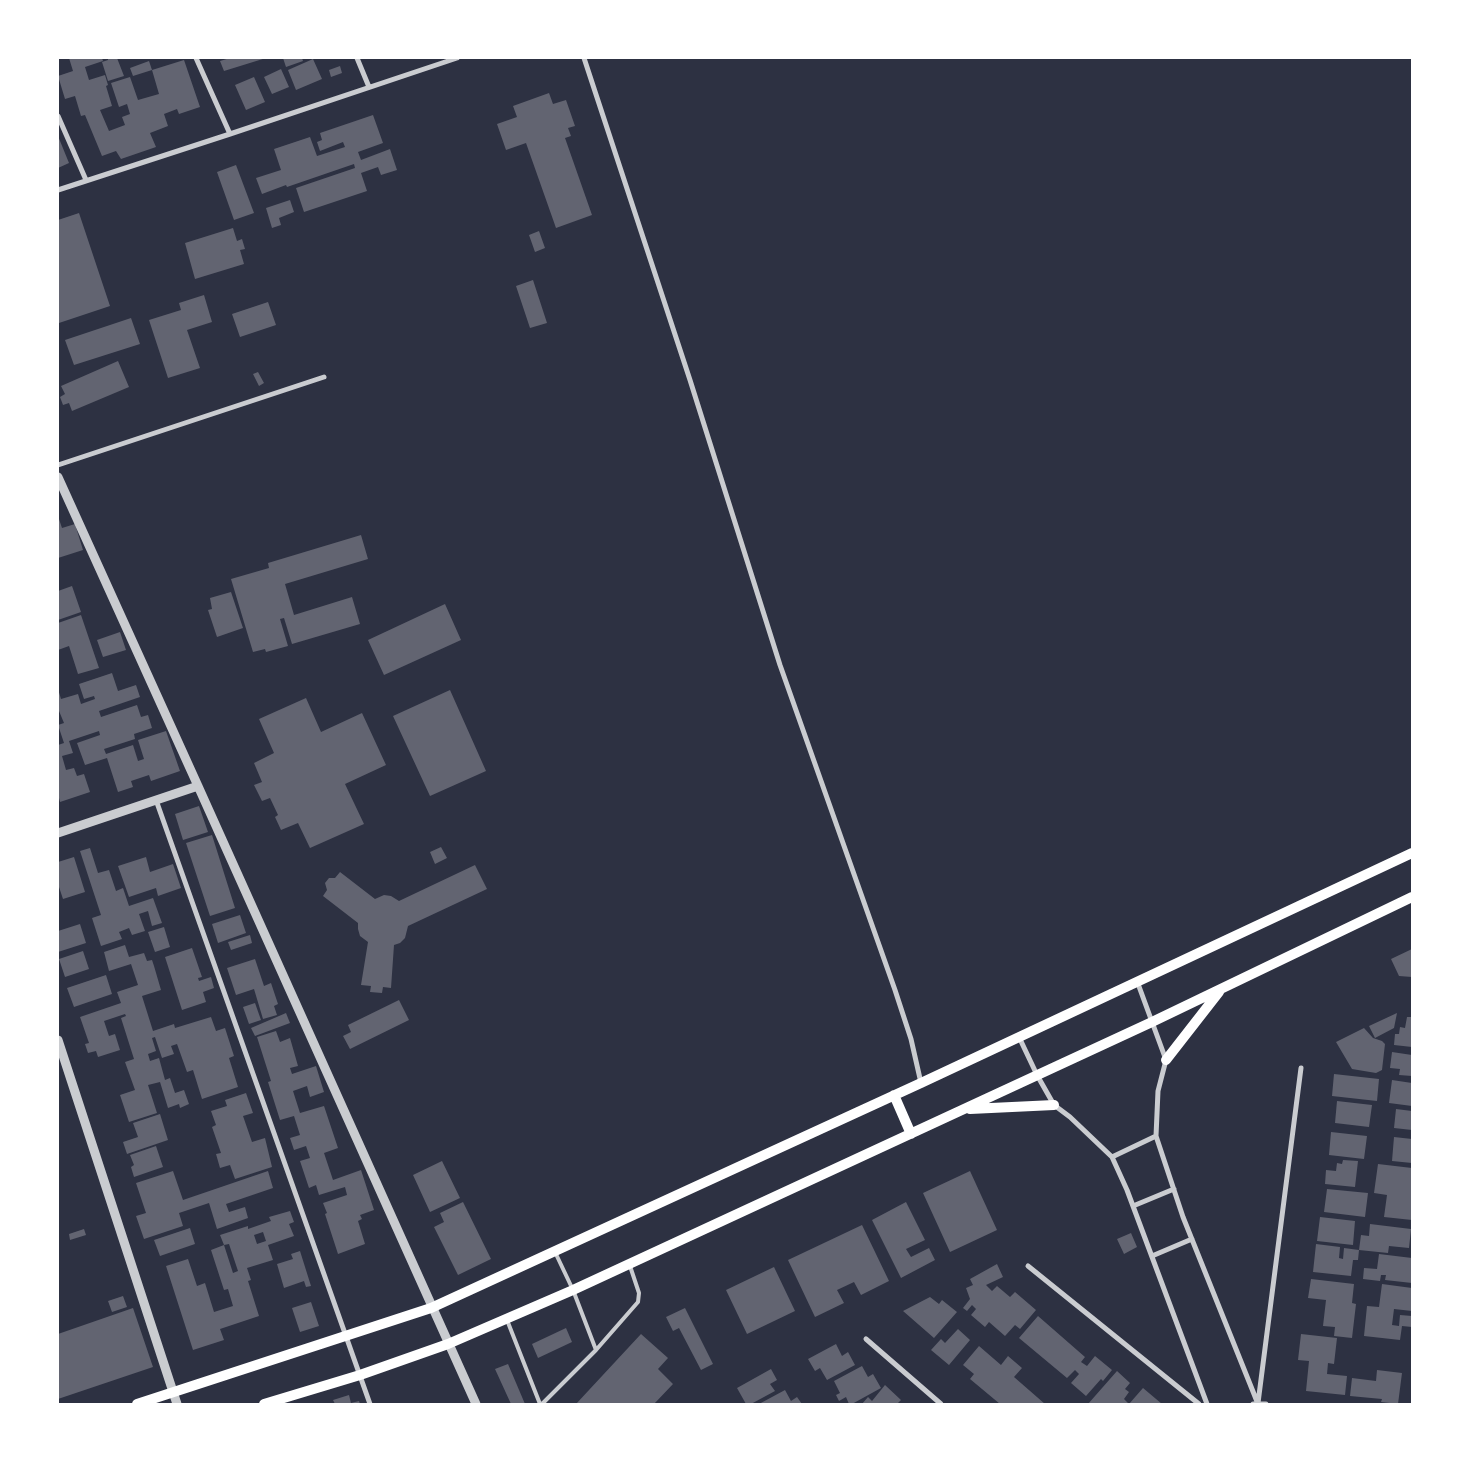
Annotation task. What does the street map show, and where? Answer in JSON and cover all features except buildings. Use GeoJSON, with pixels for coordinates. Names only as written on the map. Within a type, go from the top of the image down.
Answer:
{"type":"FeatureCollection","features":[{"type":"Feature","properties":{"kind":"main road"},"geometry":{"type":"LineString","coordinates":[[137,1404],[431,1308],[921,1083],[1412,852]]}},
{"type":"Feature","properties":{"kind":"main road"},"geometry":{"type":"LineString","coordinates":[[264,1404],[448,1344],[573,1290],[1152,1022],[1412,897]]}},
{"type":"Feature","properties":{"kind":"main road"},"geometry":{"type":"LineString","coordinates":[[1166,1060],[1222,988]]}},
{"type":"Feature","properties":{"kind":"main road"},"geometry":{"type":"LineString","coordinates":[[894,1095],[911,1134]]}},
{"type":"Feature","properties":{"kind":"main road"},"geometry":{"type":"LineString","coordinates":[[964,1110],[1054,1105]]}},
{"type":"Feature","properties":{"kind":"street"},"geometry":{"type":"LineString","coordinates":[[196,58],[230,134]]}},
{"type":"Feature","properties":{"kind":"street"},"geometry":{"type":"LineString","coordinates":[[357,58],[369,87]]}},
{"type":"Feature","properties":{"kind":"street"},"geometry":{"type":"LineString","coordinates":[[58,190],[457,58]]}},
{"type":"Feature","properties":{"kind":"street"},"geometry":{"type":"LineString","coordinates":[[584,58],[690,380],[780,665],[895,990],[911,1039],[921,1083]]}},
{"type":"Feature","properties":{"kind":"street"},"geometry":{"type":"LineString","coordinates":[[58,116],[86,180]]}},
{"type":"Feature","properties":{"kind":"street"},"geometry":{"type":"LineString","coordinates":[[58,464],[324,376]]}},
{"type":"Feature","properties":{"kind":"street"},"geometry":{"type":"LineString","coordinates":[[58,477],[431,1308],[476,1404]]}},
{"type":"Feature","properties":{"kind":"street"},"geometry":{"type":"LineString","coordinates":[[58,833],[198,786]]}},
{"type":"Feature","properties":{"kind":"street"},"geometry":{"type":"LineString","coordinates":[[156,800],[370,1404]]}},
{"type":"Feature","properties":{"kind":"street"},"geometry":{"type":"LineString","coordinates":[[1138,981],[1166,1060],[1158,1091],[1156,1136],[1192,1239],[1256,1404]]}},
{"type":"Feature","properties":{"kind":"street"},"geometry":{"type":"LineString","coordinates":[[1018,1037],[1054,1105],[1070,1117],[1112,1157],[1133,1206],[1207,1404]]}},
{"type":"Feature","properties":{"kind":"street"},"geometry":{"type":"LineString","coordinates":[[58,1040],[177,1404]]}},
{"type":"Feature","properties":{"kind":"street"},"geometry":{"type":"LineString","coordinates":[[1256,1404],[1301,1068]]}},
{"type":"Feature","properties":{"kind":"street"},"geometry":{"type":"LineString","coordinates":[[1112,1157],[1156,1136]]}},
{"type":"Feature","properties":{"kind":"street"},"geometry":{"type":"LineString","coordinates":[[1133,1206],[1174,1189]]}},
{"type":"Feature","properties":{"kind":"street"},"geometry":{"type":"LineString","coordinates":[[1152,1256],[1192,1239]]}},
{"type":"Feature","properties":{"kind":"street"},"geometry":{"type":"LineString","coordinates":[[1028,1266],[1199,1404]]}},
{"type":"Feature","properties":{"kind":"street"},"geometry":{"type":"LineString","coordinates":[[866,1339],[941,1404]]}},
{"type":"Feature","properties":{"kind":"street"},"geometry":{"type":"LineString","coordinates":[[1256,1404],[1266,1404]]}},
{"type":"Feature","properties":{"kind":"lane"},"geometry":{"type":"LineString","coordinates":[[555,1252],[573,1290],[596,1350]]}},
{"type":"Feature","properties":{"kind":"lane"},"geometry":{"type":"LineString","coordinates":[[507,1319],[541,1404],[596,1350],[638,1302],[639,1293],[629,1264]]}}]}
